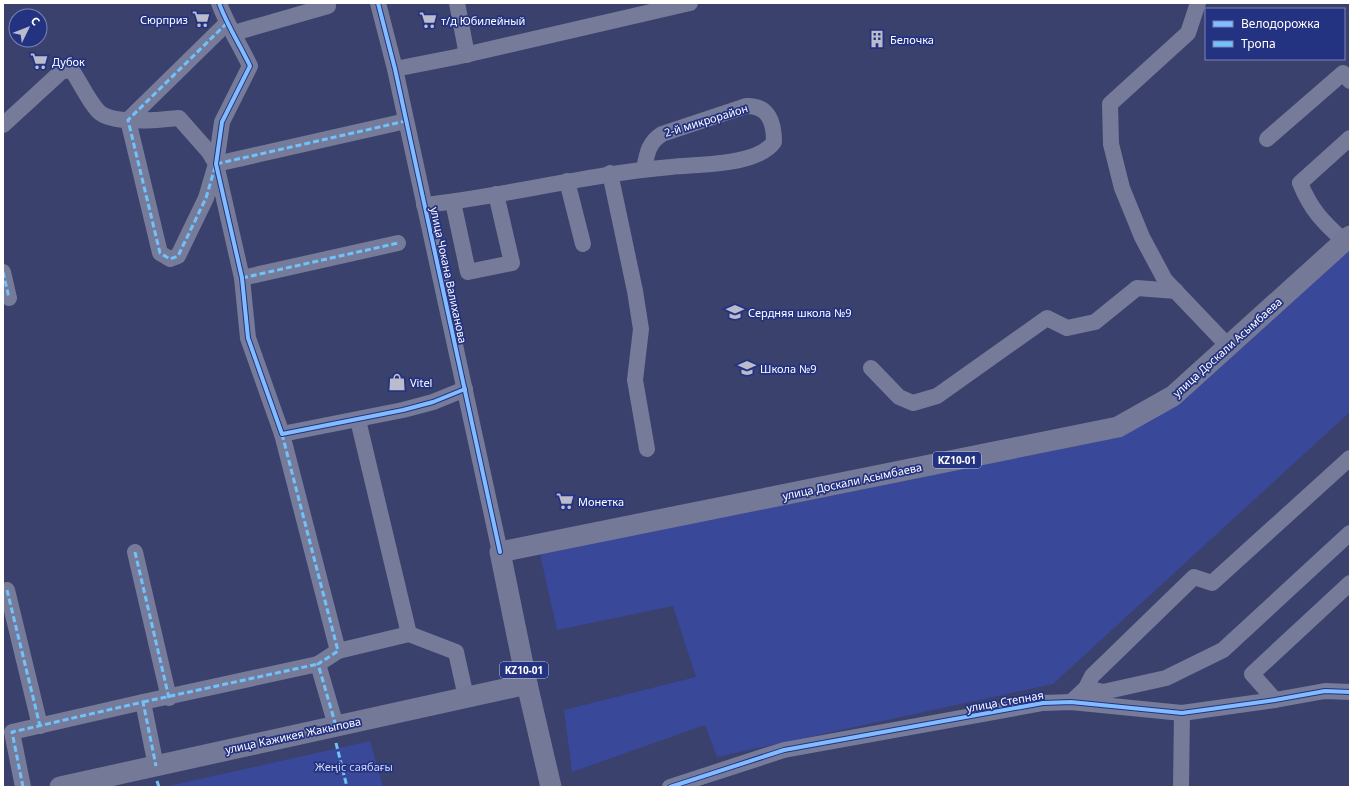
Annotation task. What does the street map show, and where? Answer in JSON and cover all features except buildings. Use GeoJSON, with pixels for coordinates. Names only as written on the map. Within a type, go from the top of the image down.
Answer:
{"type":"FeatureCollection","features":[{"type":"Feature","properties":{"kind":"main road","name":"улица Доскали Асымбаева"},"geometry":{"type":"LineString","coordinates":[[500,552],[1118,427],[1173,396],[1347,238]]}},
{"type":"Feature","properties":{"kind":"main road","name":"улица Чокана Валиханова"},"geometry":{"type":"LineString","coordinates":[[500,552],[527,684],[551,787]]}},
{"type":"Feature","properties":{"kind":"main road","name":"улица Кажикея Жакыпова"},"geometry":{"type":"LineString","coordinates":[[60,787],[527,684]]}},
{"type":"Feature","properties":{"kind":"street"},"geometry":{"type":"LineString","coordinates":[[128,120],[160,254],[170,259],[178,256],[206,198],[216,164],[222,122],[250,66],[219,3]]}},
{"type":"Feature","properties":{"kind":"street","name":"улица Чокана Валиханова"},"geometry":{"type":"LineString","coordinates":[[378,3],[395,69],[500,552]]}},
{"type":"Feature","properties":{"kind":"street"},"geometry":{"type":"LineString","coordinates":[[457,3],[467,55]]}},
{"type":"Feature","properties":{"kind":"street"},"geometry":{"type":"LineString","coordinates":[[395,69],[467,55],[690,3]]}},
{"type":"Feature","properties":{"kind":"street"},"geometry":{"type":"LineString","coordinates":[[1198,3],[1188,33],[1110,104],[1111,144],[1122,188],[1142,237],[1165,280],[1228,346]]}},
{"type":"Feature","properties":{"kind":"street"},"geometry":{"type":"LineString","coordinates":[[128,120],[230,28],[328,6]]}},
{"type":"Feature","properties":{"kind":"street"},"geometry":{"type":"LineString","coordinates":[[3,125],[63,70],[73,72],[98,112],[108,117],[128,120],[179,118],[209,152],[216,164],[242,278],[248,338],[282,434],[338,651]]}},
{"type":"Feature","properties":{"kind":"street"},"geometry":{"type":"LineString","coordinates":[[1267,140],[1343,73],[1350,81]]}},
{"type":"Feature","properties":{"kind":"street","name":"2-й микрорайон"},"geometry":{"type":"LineString","coordinates":[[424,205],[453,202],[610,173],[751,158],[762,154],[774,142],[770,119],[766,112],[757,106],[746,106],[662,134],[654,139],[649,146],[644,169]]}},
{"type":"Feature","properties":{"kind":"street"},"geometry":{"type":"LineString","coordinates":[[216,164],[406,121]]}},
{"type":"Feature","properties":{"kind":"street"},"geometry":{"type":"LineString","coordinates":[[1347,238],[1328,226],[1308,202],[1300,183],[1350,138]]}},
{"type":"Feature","properties":{"kind":"street"},"geometry":{"type":"LineString","coordinates":[[610,173],[642,329],[635,380],[647,449]]}},
{"type":"Feature","properties":{"kind":"street"},"geometry":{"type":"LineString","coordinates":[[567,181],[583,244]]}},
{"type":"Feature","properties":{"kind":"street"},"geometry":{"type":"LineString","coordinates":[[453,202],[468,272],[512,263],[496,194]]}},
{"type":"Feature","properties":{"kind":"street"},"geometry":{"type":"LineString","coordinates":[[242,278],[398,243]]}},
{"type":"Feature","properties":{"kind":"street"},"geometry":{"type":"LineString","coordinates":[[3,272],[9,298]]}},
{"type":"Feature","properties":{"kind":"street"},"geometry":{"type":"LineString","coordinates":[[871,368],[899,397],[913,403],[937,396],[1047,318],[1067,328],[1095,322],[1137,288],[1176,291]]}},
{"type":"Feature","properties":{"kind":"street"},"geometry":{"type":"LineString","coordinates":[[282,434],[358,420],[433,402],[465,388]]}},
{"type":"Feature","properties":{"kind":"street"},"geometry":{"type":"LineString","coordinates":[[358,420],[409,634]]}},
{"type":"Feature","properties":{"kind":"street"},"geometry":{"type":"LineString","coordinates":[[1071,702],[1086,688],[1092,676],[1194,577],[1212,583],[1350,458]]}},
{"type":"Feature","properties":{"kind":"street"},"geometry":{"type":"LineString","coordinates":[[1086,688],[1103,692],[1166,678],[1223,650],[1350,533]]}},
{"type":"Feature","properties":{"kind":"street"},"geometry":{"type":"LineString","coordinates":[[135,552],[169,698]]}},
{"type":"Feature","properties":{"kind":"street"},"geometry":{"type":"LineString","coordinates":[[1275,700],[1252,674],[1350,583]]}},
{"type":"Feature","properties":{"kind":"street"},"geometry":{"type":"LineString","coordinates":[[7,590],[40,726]]}},
{"type":"Feature","properties":{"kind":"street"},"geometry":{"type":"LineString","coordinates":[[23,787],[12,732],[318,664],[338,651],[409,634],[456,652],[466,697]]}},
{"type":"Feature","properties":{"kind":"street"},"geometry":{"type":"LineString","coordinates":[[318,664],[336,726]]}},
{"type":"Feature","properties":{"kind":"street","name":"улица Степная"},"geometry":{"type":"LineString","coordinates":[[670,787],[784,750],[1043,703],[1071,702],[1182,713],[1275,700],[1325,691],[1350,692]]}},
{"type":"Feature","properties":{"kind":"street"},"geometry":{"type":"LineString","coordinates":[[143,702],[156,766]]}},
{"type":"Feature","properties":{"kind":"street"},"geometry":{"type":"LineString","coordinates":[[1181,787],[1182,713]]}},
{"type":"Feature","properties":{"kind":"green space"},"geometry":{"type":"Polygon","coordinates":[[[1350,249],[1350,412],[1053,684],[717,757],[705,725],[572,772],[564,710],[696,677],[673,606],[557,630],[540,554],[1120,437],[1350,249]]]}},
{"type":"Feature","properties":{"kind":"green space","name":"Жеңіс саябағы"},"geometry":{"type":"Polygon","coordinates":[[[370,741],[383,787],[164,787],[370,741]]]}},
{"type":"Feature","properties":{"kind":"marked path"},"geometry":{"type":"LineString","coordinates":[[227,23],[128,120],[160,253],[170,259],[178,256],[206,198],[216,164],[406,121]]}},
{"type":"Feature","properties":{"kind":"marked path"},"geometry":{"type":"LineString","coordinates":[[242,278],[398,243]]}},
{"type":"Feature","properties":{"kind":"marked path"},"geometry":{"type":"LineString","coordinates":[[3,272],[9,298]]}},
{"type":"Feature","properties":{"kind":"marked path"},"geometry":{"type":"LineString","coordinates":[[282,434],[338,651],[318,664],[336,726]]}},
{"type":"Feature","properties":{"kind":"marked path"},"geometry":{"type":"LineString","coordinates":[[135,552],[169,698]]}},
{"type":"Feature","properties":{"kind":"marked path"},"geometry":{"type":"LineString","coordinates":[[7,590],[40,726]]}},
{"type":"Feature","properties":{"kind":"marked path"},"geometry":{"type":"LineString","coordinates":[[143,702],[318,664]]}},
{"type":"Feature","properties":{"kind":"marked path"},"geometry":{"type":"LineString","coordinates":[[23,787],[12,732],[143,702],[156,766]]}},
{"type":"Feature","properties":{"kind":"marked path"},"geometry":{"type":"LineString","coordinates":[[336,743],[347,787]]}},
{"type":"Feature","properties":{"kind":"marked path"},"geometry":{"type":"LineString","coordinates":[[157,781],[159,787]]}},
{"type":"Feature","properties":{"kind":"cycle path"},"geometry":{"type":"LineString","coordinates":[[219,3],[250,66],[222,122],[216,164],[242,278],[248,338],[282,434],[403,410],[433,402],[465,389]]}},
{"type":"Feature","properties":{"kind":"cycle path"},"geometry":{"type":"LineString","coordinates":[[378,3],[395,69],[500,552]]}},
{"type":"Feature","properties":{"kind":"cycle path"},"geometry":{"type":"LineString","coordinates":[[670,787],[784,750],[1043,703],[1071,702],[1182,713],[1275,700],[1325,691],[1350,692]]}},
{"type":"Feature","properties":{"kind":"place","name":"Сюрприз"},"geometry":{"type":"Point","coordinates":[201,19]}},
{"type":"Feature","properties":{"kind":"place","name":"т/д Юбилейный"},"geometry":{"type":"Point","coordinates":[428,20]}},
{"type":"Feature","properties":{"kind":"place","name":"Белочка"},"geometry":{"type":"Point","coordinates":[877,39]}},
{"type":"Feature","properties":{"kind":"place","name":"Дубок"},"geometry":{"type":"Point","coordinates":[39,61]}},
{"type":"Feature","properties":{"kind":"place","name":"Сердняя школа №9"},"geometry":{"type":"Point","coordinates":[735,312]}},
{"type":"Feature","properties":{"kind":"place","name":"Школа №9"},"geometry":{"type":"Point","coordinates":[747,368]}},
{"type":"Feature","properties":{"kind":"place","name":"Vitel"},"geometry":{"type":"Point","coordinates":[397,382]}},
{"type":"Feature","properties":{"kind":"place","name":"Монетка"},"geometry":{"type":"Point","coordinates":[565,501]}}]}
